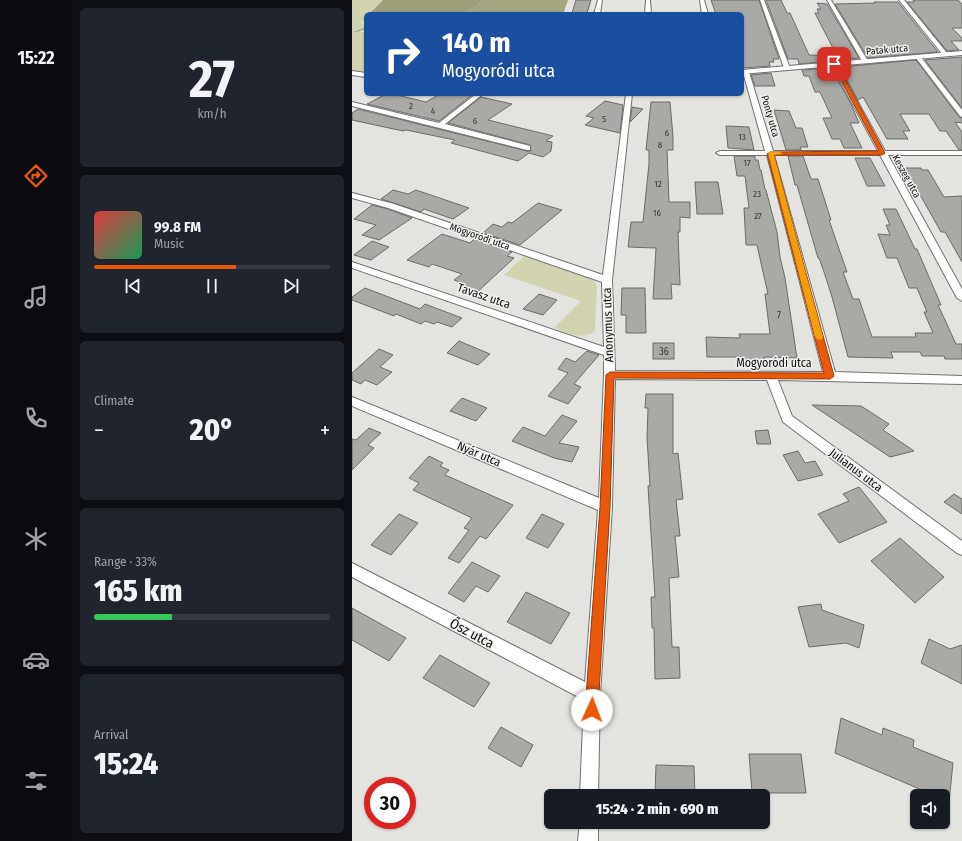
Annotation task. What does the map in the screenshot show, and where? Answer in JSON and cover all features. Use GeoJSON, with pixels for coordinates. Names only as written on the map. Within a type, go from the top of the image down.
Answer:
{"type":"FeatureCollection","features":[{"type":"Feature","properties":{"kind":"street"},"geometry":{"type":"LineString","coordinates":[[597,12],[600,0]]}},
{"type":"Feature","properties":{"kind":"street"},"geometry":{"type":"LineString","coordinates":[[648,0],[648,12]]}},
{"type":"Feature","properties":{"kind":"street"},"geometry":{"type":"LineString","coordinates":[[702,0],[705,12]]}},
{"type":"Feature","properties":{"kind":"street"},"geometry":{"type":"LineString","coordinates":[[762,0],[787,68]]}},
{"type":"Feature","properties":{"kind":"street"},"geometry":{"type":"LineString","coordinates":[[830,0],[865,61]]}},
{"type":"Feature","properties":{"kind":"street"},"geometry":{"type":"LineString","coordinates":[[901,0],[945,54]]}},
{"type":"Feature","properties":{"kind":"street","name":"Patak utca"},"geometry":{"type":"LineString","coordinates":[[744,72],[962,53]]}},
{"type":"Feature","properties":{"kind":"street"},"geometry":{"type":"LineString","coordinates":[[918,57],[962,115]]}},
{"type":"Feature","properties":{"kind":"street","name":"Keszeg utca"},"geometry":{"type":"LineString","coordinates":[[834,64],[962,298]]}},
{"type":"Feature","properties":{"kind":"street","name":"Ponty utca"},"geometry":{"type":"LineString","coordinates":[[744,72],[770,154],[830,376]]}},
{"type":"Feature","properties":{"kind":"street"},"geometry":{"type":"LineString","coordinates":[[352,73],[364,75]]}},
{"type":"Feature","properties":{"kind":"street"},"geometry":{"type":"LineString","coordinates":[[440,125],[477,96]]}},
{"type":"Feature","properties":{"kind":"street","name":"Anonymus utca"},"geometry":{"type":"LineString","coordinates":[[589,789],[592,696],[605,507],[610,375],[608,352],[607,280],[629,96]]}},
{"type":"Feature","properties":{"kind":"street"},"geometry":{"type":"LineString","coordinates":[[352,104],[527,148]]}},
{"type":"Feature","properties":{"kind":"street"},"geometry":{"type":"LineString","coordinates":[[720,153],[962,153]]}},
{"type":"Feature","properties":{"kind":"street","name":"Mogyoródi utca"},"geometry":{"type":"LineString","coordinates":[[352,195],[392,206],[607,280]]}},
{"type":"Feature","properties":{"kind":"street","name":"Tavasz utca"},"geometry":{"type":"LineString","coordinates":[[352,265],[608,352]]}},
{"type":"Feature","properties":{"kind":"street","name":"Mogyoródi utca"},"geometry":{"type":"LineString","coordinates":[[610,375],[830,376],[962,380]]}},
{"type":"Feature","properties":{"kind":"street","name":"Julianus utca"},"geometry":{"type":"LineString","coordinates":[[771,376],[787,419],[962,549]]}},
{"type":"Feature","properties":{"kind":"street","name":"Nyár utca"},"geometry":{"type":"LineString","coordinates":[[352,401],[605,507]]}},
{"type":"Feature","properties":{"kind":"street","name":"Ősz utca"},"geometry":{"type":"LineString","coordinates":[[352,570],[592,696]]}},
{"type":"Feature","properties":{"kind":"street"},"geometry":{"type":"LineString","coordinates":[[588,841],[589,829]]}},
{"type":"Feature","properties":{"kind":"shaded area"},"geometry":{"type":"Polygon","coordinates":[[[352,0],[383,0],[371,12],[364,12],[364,19],[361,22],[363,25],[360,32],[364,32],[364,72],[352,71],[352,0]]]}},
{"type":"Feature","properties":{"kind":"shaded area"},"geometry":{"type":"Polygon","coordinates":[[[383,0],[484,0],[469,12],[371,12],[383,0]]]}},
{"type":"Feature","properties":{"kind":"shaded area"},"geometry":{"type":"Polygon","coordinates":[[[484,0],[568,0],[564,12],[469,12],[484,0]]]}},
{"type":"Feature","properties":{"kind":"shaded area"},"geometry":{"type":"Polygon","coordinates":[[[524,256],[589,278],[595,282],[597,287],[595,331],[590,334],[580,336],[554,328],[581,301],[504,275],[524,256]]]}},
{"type":"Feature","properties":{"kind":"building"},"geometry":{"type":"Polygon","coordinates":[[[576,0],[591,0],[587,12],[572,12],[576,0]]]}},
{"type":"Feature","properties":{"kind":"building"},"geometry":{"type":"Polygon","coordinates":[[[711,0],[759,0],[779,59],[773,59],[774,62],[769,62],[770,66],[744,68],[744,12],[715,12],[711,0]]]}},
{"type":"Feature","properties":{"kind":"building"},"geometry":{"type":"Polygon","coordinates":[[[766,0],[781,0],[787,13],[790,13],[809,55],[837,56],[815,13],[819,13],[817,9],[821,9],[817,3],[827,4],[859,58],[799,64],[798,59],[788,59],[766,0]]]}},
{"type":"Feature","properties":{"kind":"building"},"geometry":{"type":"Polygon","coordinates":[[[913,0],[958,0],[962,4],[962,28],[952,28],[962,38],[962,41],[951,41],[959,50],[947,51],[907,2],[914,2],[913,0]]]}},
{"type":"Feature","properties":{"kind":"building"},"geometry":{"type":"Polygon","coordinates":[[[874,2],[898,2],[938,52],[868,58],[835,4],[875,3],[874,2]]]}},
{"type":"Feature","properties":{"kind":"building"},"geometry":{"type":"Polygon","coordinates":[[[962,57],[962,108],[925,60],[962,57]]]}},
{"type":"Feature","properties":{"kind":"building"},"geometry":{"type":"Polygon","coordinates":[[[916,60],[959,117],[962,118],[962,123],[955,122],[962,132],[962,150],[959,150],[946,131],[940,131],[929,114],[900,114],[910,131],[903,131],[908,139],[887,139],[863,97],[858,100],[840,67],[916,60]]]}},
{"type":"Feature","properties":{"kind":"building"},"geometry":{"type":"Polygon","coordinates":[[[831,68],[851,104],[859,123],[850,123],[862,148],[844,148],[840,139],[832,139],[823,118],[832,118],[820,92],[815,92],[809,76],[804,76],[802,70],[831,68]]]}},
{"type":"Feature","properties":{"kind":"building"},"geometry":{"type":"Polygon","coordinates":[[[771,73],[775,86],[755,86],[751,75],[771,73]]]}},
{"type":"Feature","properties":{"kind":"building"},"geometry":{"type":"Polygon","coordinates":[[[382,96],[401,96],[426,102],[436,96],[471,96],[439,121],[367,104],[382,96]]]}},
{"type":"Feature","properties":{"kind":"building"},"geometry":{"type":"Polygon","coordinates":[[[481,97],[512,104],[488,120],[553,136],[546,141],[552,142],[551,151],[543,157],[529,153],[518,161],[451,143],[455,140],[352,120],[352,113],[358,109],[531,151],[530,145],[448,123],[481,97]]]}},
{"type":"Feature","properties":{"kind":"building"},"geometry":{"type":"Polygon","coordinates":[[[605,101],[623,105],[620,133],[585,125],[594,118],[586,116],[605,101]]]}},
{"type":"Feature","properties":{"kind":"building"},"geometry":{"type":"Polygon","coordinates":[[[651,102],[670,102],[673,150],[667,150],[669,202],[690,202],[690,218],[680,217],[680,232],[678,232],[680,285],[671,284],[672,299],[653,299],[656,248],[628,247],[631,222],[643,222],[649,164],[649,150],[646,150],[651,102]]]}},
{"type":"Feature","properties":{"kind":"building"},"geometry":{"type":"Polygon","coordinates":[[[632,107],[643,109],[630,122],[632,107]]]}},
{"type":"Feature","properties":{"kind":"building"},"geometry":{"type":"Polygon","coordinates":[[[774,110],[789,111],[796,128],[802,128],[808,147],[800,147],[801,150],[786,150],[774,110]]]}},
{"type":"Feature","properties":{"kind":"building"},"geometry":{"type":"Polygon","coordinates":[[[726,126],[749,127],[754,150],[728,148],[726,126]]]}},
{"type":"Feature","properties":{"kind":"building"},"geometry":{"type":"Polygon","coordinates":[[[734,156],[755,156],[755,160],[758,160],[777,232],[797,358],[764,357],[765,361],[742,360],[742,357],[707,357],[706,337],[740,338],[739,334],[770,334],[765,294],[768,294],[757,245],[746,245],[744,208],[749,208],[745,176],[737,176],[734,156]]]}},
{"type":"Feature","properties":{"kind":"building"},"geometry":{"type":"Polygon","coordinates":[[[788,156],[803,156],[811,179],[818,179],[831,220],[829,220],[847,272],[843,272],[853,299],[859,299],[872,337],[916,337],[915,333],[933,333],[924,312],[927,312],[917,288],[909,288],[897,258],[887,258],[878,234],[890,235],[886,225],[890,225],[883,209],[896,209],[915,249],[917,249],[941,305],[938,305],[956,344],[962,344],[962,359],[945,359],[944,356],[922,356],[920,352],[891,352],[893,358],[848,357],[832,297],[818,258],[797,185],[795,185],[788,156]]]}},
{"type":"Feature","properties":{"kind":"building"},"geometry":{"type":"Polygon","coordinates":[[[855,158],[870,158],[885,186],[867,186],[855,158]]]}},
{"type":"Feature","properties":{"kind":"building"},"geometry":{"type":"Polygon","coordinates":[[[905,168],[921,168],[922,170],[928,170],[944,197],[962,196],[962,262],[945,232],[941,232],[905,168]]]}},
{"type":"Feature","properties":{"kind":"building"},"geometry":{"type":"Polygon","coordinates":[[[695,182],[718,182],[723,214],[697,214],[695,182]]]}},
{"type":"Feature","properties":{"kind":"building"},"geometry":{"type":"Polygon","coordinates":[[[393,190],[408,194],[416,190],[469,208],[453,219],[424,209],[421,212],[381,199],[393,190]]]}},
{"type":"Feature","properties":{"kind":"building"},"geometry":{"type":"Polygon","coordinates":[[[538,203],[562,210],[520,245],[483,233],[493,224],[502,227],[508,222],[512,223],[538,203]]]}},
{"type":"Feature","properties":{"kind":"building"},"geometry":{"type":"Polygon","coordinates":[[[372,205],[412,218],[379,240],[362,235],[376,225],[354,219],[372,205]]]}},
{"type":"Feature","properties":{"kind":"building"},"geometry":{"type":"Polygon","coordinates":[[[442,234],[470,243],[474,239],[512,252],[507,256],[514,258],[474,295],[459,290],[465,284],[454,280],[462,274],[432,264],[429,267],[407,260],[442,234]]]}},
{"type":"Feature","properties":{"kind":"building"},"geometry":{"type":"Polygon","coordinates":[[[372,241],[389,247],[371,260],[354,255],[372,241]]]}},
{"type":"Feature","properties":{"kind":"building"},"geometry":{"type":"Polygon","coordinates":[[[365,288],[420,309],[425,304],[462,318],[452,327],[437,322],[434,324],[425,321],[421,324],[396,314],[394,316],[352,300],[352,297],[365,288]]]}},
{"type":"Feature","properties":{"kind":"building"},"geometry":{"type":"Polygon","coordinates":[[[622,288],[645,288],[646,333],[626,333],[626,315],[621,315],[622,288]]]}},
{"type":"Feature","properties":{"kind":"building"},"geometry":{"type":"Polygon","coordinates":[[[539,294],[557,300],[543,315],[523,309],[539,294]]]}},
{"type":"Feature","properties":{"kind":"building"},"geometry":{"type":"Polygon","coordinates":[[[459,341],[490,354],[478,365],[447,353],[459,341]]]}},
{"type":"Feature","properties":{"kind":"building"},"geometry":{"type":"Polygon","coordinates":[[[653,343],[674,343],[674,359],[653,359],[653,343]]]}},
{"type":"Feature","properties":{"kind":"building"},"geometry":{"type":"Polygon","coordinates":[[[379,349],[393,355],[380,367],[392,372],[377,385],[365,380],[361,384],[352,380],[352,373],[379,349]]]}},
{"type":"Feature","properties":{"kind":"building"},"geometry":{"type":"Polygon","coordinates":[[[587,351],[599,355],[574,384],[581,387],[568,404],[548,396],[568,373],[558,369],[566,358],[575,362],[587,351]]]}},
{"type":"Feature","properties":{"kind":"building"},"geometry":{"type":"Polygon","coordinates":[[[646,394],[673,394],[673,454],[678,453],[683,499],[676,500],[680,536],[675,536],[679,577],[669,578],[672,647],[679,647],[680,678],[655,679],[654,628],[652,628],[651,597],[655,597],[648,486],[650,486],[647,438],[648,408],[645,408],[646,394]]]}},
{"type":"Feature","properties":{"kind":"building"},"geometry":{"type":"Polygon","coordinates":[[[462,398],[487,408],[476,421],[450,411],[462,398]]]}},
{"type":"Feature","properties":{"kind":"building"},"geometry":{"type":"Polygon","coordinates":[[[812,405],[861,406],[889,424],[883,430],[914,451],[890,457],[812,405]]]}},
{"type":"Feature","properties":{"kind":"building"},"geometry":{"type":"Polygon","coordinates":[[[562,415],[577,421],[559,443],[579,447],[572,462],[554,458],[512,441],[523,427],[545,436],[562,415]]]}},
{"type":"Feature","properties":{"kind":"building"},"geometry":{"type":"Polygon","coordinates":[[[369,428],[381,433],[368,445],[374,448],[352,470],[352,439],[356,440],[369,428]]]}},
{"type":"Feature","properties":{"kind":"building"},"geometry":{"type":"Polygon","coordinates":[[[768,430],[771,444],[757,444],[755,431],[768,430]]]}},
{"type":"Feature","properties":{"kind":"building"},"geometry":{"type":"Polygon","coordinates":[[[798,451],[805,463],[815,461],[823,475],[798,481],[783,455],[798,451]]]}},
{"type":"Feature","properties":{"kind":"building"},"geometry":{"type":"Polygon","coordinates":[[[429,456],[443,463],[440,466],[449,470],[445,475],[513,505],[486,539],[480,536],[459,563],[448,558],[469,530],[464,528],[472,518],[413,490],[419,483],[409,478],[429,456]]]}},
{"type":"Feature","properties":{"kind":"building"},"geometry":{"type":"Polygon","coordinates":[[[859,487],[887,522],[839,543],[818,514],[849,501],[843,494],[859,487]]]}},
{"type":"Feature","properties":{"kind":"building"},"geometry":{"type":"Polygon","coordinates":[[[954,494],[962,499],[962,514],[944,502],[954,494]]]}},
{"type":"Feature","properties":{"kind":"building"},"geometry":{"type":"Polygon","coordinates":[[[399,514],[418,523],[391,555],[371,545],[399,514]]]}},
{"type":"Feature","properties":{"kind":"building"},"geometry":{"type":"Polygon","coordinates":[[[542,514],[564,524],[548,548],[526,538],[542,514]]]}},
{"type":"Feature","properties":{"kind":"building"},"geometry":{"type":"Polygon","coordinates":[[[900,538],[944,577],[915,603],[871,561],[900,538]]]}},
{"type":"Feature","properties":{"kind":"building"},"geometry":{"type":"Polygon","coordinates":[[[472,562],[500,576],[488,592],[476,586],[464,602],[448,593],[472,562]]]}},
{"type":"Feature","properties":{"kind":"building"},"geometry":{"type":"Polygon","coordinates":[[[526,592],[570,613],[551,644],[507,622],[526,592]]]}},
{"type":"Feature","properties":{"kind":"building"},"geometry":{"type":"Polygon","coordinates":[[[821,604],[822,610],[864,625],[859,648],[846,643],[809,647],[798,607],[821,604]]]}},
{"type":"Feature","properties":{"kind":"building"},"geometry":{"type":"Polygon","coordinates":[[[352,608],[406,638],[389,661],[352,640],[352,608]]]}},
{"type":"Feature","properties":{"kind":"building"},"geometry":{"type":"Polygon","coordinates":[[[929,639],[950,649],[962,645],[962,684],[921,663],[929,639]]]}},
{"type":"Feature","properties":{"kind":"building"},"geometry":{"type":"Polygon","coordinates":[[[440,655],[490,683],[474,707],[423,678],[440,655]]]}},
{"type":"Feature","properties":{"kind":"building"},"geometry":{"type":"Polygon","coordinates":[[[841,718],[882,735],[883,728],[914,740],[913,747],[953,763],[950,792],[950,789],[920,789],[835,753],[841,718]]]}},
{"type":"Feature","properties":{"kind":"building"},"geometry":{"type":"Polygon","coordinates":[[[501,727],[533,745],[521,767],[488,748],[501,727]]]}},
{"type":"Feature","properties":{"kind":"building"},"geometry":{"type":"Polygon","coordinates":[[[749,754],[801,754],[806,793],[770,793],[770,789],[752,789],[749,754]]]}},
{"type":"Feature","properties":{"kind":"building"},"geometry":{"type":"Polygon","coordinates":[[[656,765],[694,766],[695,789],[655,789],[656,765]]]}},
{"type":"Feature","properties":{"kind":"waterway"},"geometry":{"type":"LineString","coordinates":[[355,32],[364,29]]}},
{"type":"Feature","properties":{"kind":"slow traffic"},"geometry":{"type":"LineString","coordinates":[[780,154],[770,154],[819,337]]}},
{"type":"Feature","properties":{"kind":"route"},"geometry":{"type":"LineString","coordinates":[[592,710],[605,507],[610,375],[830,376],[770,154],[882,153],[834,64]]}}]}
